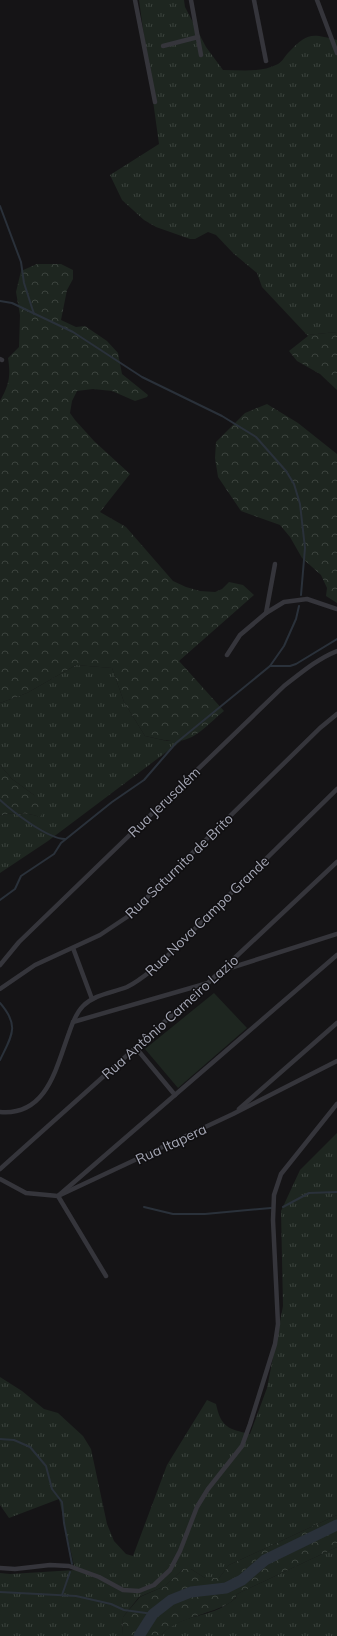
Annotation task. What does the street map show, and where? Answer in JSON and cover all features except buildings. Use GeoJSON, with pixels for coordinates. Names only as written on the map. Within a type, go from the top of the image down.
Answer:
{"type":"FeatureCollection","features":[{"type":"Feature","properties":{"kind":"street"},"geometry":{"type":"LineString","coordinates":[[135,0],[155,102]]}},
{"type":"Feature","properties":{"kind":"street"},"geometry":{"type":"LineString","coordinates":[[192,0],[201,55]]}},
{"type":"Feature","properties":{"kind":"street"},"geometry":{"type":"LineString","coordinates":[[254,0],[266,61]]}},
{"type":"Feature","properties":{"kind":"street"},"geometry":{"type":"LineString","coordinates":[[317,0],[337,53]]}},
{"type":"Feature","properties":{"kind":"street"},"geometry":{"type":"LineString","coordinates":[[163,46],[198,37]]}},
{"type":"Feature","properties":{"kind":"street"},"geometry":{"type":"LineString","coordinates":[[266,613],[276,564]]}},
{"type":"Feature","properties":{"kind":"street"},"geometry":{"type":"LineString","coordinates":[[227,655],[240,636],[266,613],[284,602],[307,600],[337,609]]}},
{"type":"Feature","properties":{"kind":"street","name":"Rua Jerusalém"},"geometry":{"type":"LineString","coordinates":[[0,965],[19,942],[284,686],[305,669],[326,655],[337,650]]}},
{"type":"Feature","properties":{"kind":"street","name":"Rua Saturnito de Brito"},"geometry":{"type":"LineString","coordinates":[[0,989],[35,965],[100,935],[127,918],[314,734],[337,714]]}},
{"type":"Feature","properties":{"kind":"street","name":"Rua Nova Campo Grande"},"geometry":{"type":"LineString","coordinates":[[0,1112],[23,1109],[34,1104],[43,1095],[50,1082],[73,1022],[82,1007],[92,999],[133,984],[157,966],[337,789]]}},
{"type":"Feature","properties":{"kind":"street","name":"Rua Antônio Carneiro Lazio"},"geometry":{"type":"LineString","coordinates":[[0,1169],[209,982],[337,862]]}},
{"type":"Feature","properties":{"kind":"street"},"geometry":{"type":"LineString","coordinates":[[222,970],[337,934]]}},
{"type":"Feature","properties":{"kind":"street"},"geometry":{"type":"LineString","coordinates":[[73,948],[92,999]]}},
{"type":"Feature","properties":{"kind":"street"},"geometry":{"type":"LineString","coordinates":[[0,1178],[26,1193],[58,1196],[337,955]]}},
{"type":"Feature","properties":{"kind":"street"},"geometry":{"type":"LineString","coordinates":[[73,1022],[209,982]]}},
{"type":"Feature","properties":{"kind":"street"},"geometry":{"type":"LineString","coordinates":[[233,1114],[337,1023]]}},
{"type":"Feature","properties":{"kind":"street"},"geometry":{"type":"LineString","coordinates":[[136,1048],[175,1095]]}},
{"type":"Feature","properties":{"kind":"street","name":"Rua Itapera"},"geometry":{"type":"LineString","coordinates":[[58,1196],[233,1114],[337,1061]]}},
{"type":"Feature","properties":{"kind":"street"},"geometry":{"type":"LineString","coordinates":[[0,1568],[14,1569],[50,1565],[69,1566],[99,1577],[123,1590],[139,1591],[154,1585],[170,1570],[180,1551],[197,1507],[208,1489],[242,1446],[275,1344],[278,1324],[273,1214],[274,1195],[281,1174],[337,1104]]}},
{"type":"Feature","properties":{"kind":"street"},"geometry":{"type":"LineString","coordinates":[[58,1196],[106,1276]]}},
{"type":"Feature","properties":{"kind":"green space"},"geometry":{"type":"Polygon","coordinates":[[[139,0],[184,0],[185,7],[206,47],[223,70],[258,70],[271,67],[279,63],[300,42],[310,36],[321,36],[337,40],[337,332],[307,335],[262,287],[257,273],[233,253],[216,235],[208,232],[195,239],[190,239],[156,227],[144,220],[122,200],[110,175],[159,144],[139,0]]]}},
{"type":"Feature","properties":{"kind":"green space"},"geometry":{"type":"Polygon","coordinates":[[[37,264],[61,264],[73,270],[73,279],[67,290],[61,320],[76,327],[85,326],[107,341],[118,353],[122,374],[148,395],[147,397],[135,401],[112,391],[93,389],[77,391],[72,401],[70,413],[75,420],[94,441],[130,474],[100,512],[126,527],[173,581],[200,591],[215,592],[222,589],[229,582],[243,585],[254,595],[179,661],[224,711],[198,733],[186,740],[171,741],[145,736],[124,702],[112,668],[76,665],[27,693],[0,703],[0,401],[8,380],[8,358],[19,347],[20,315],[16,292],[21,271],[37,264]]]}},
{"type":"Feature","properties":{"kind":"green space"},"geometry":{"type":"Polygon","coordinates":[[[337,332],[337,390],[320,374],[297,361],[289,351],[308,336],[307,335],[337,332]]]}},
{"type":"Feature","properties":{"kind":"green space"},"geometry":{"type":"Polygon","coordinates":[[[267,404],[298,423],[337,454],[337,603],[326,596],[327,588],[321,575],[302,558],[290,537],[280,525],[241,511],[218,477],[215,458],[216,442],[245,413],[267,404]]]}},
{"type":"Feature","properties":{"kind":"green space"},"geometry":{"type":"Polygon","coordinates":[[[76,665],[112,668],[124,702],[145,736],[167,741],[181,741],[48,841],[0,873],[0,816],[10,813],[20,813],[40,817],[34,795],[12,779],[0,765],[0,703],[27,693],[76,665]]]}},
{"type":"Feature","properties":{"kind":"green space"},"geometry":{"type":"Polygon","coordinates":[[[0,765],[12,779],[34,795],[44,811],[40,817],[20,813],[10,813],[0,816],[0,765]]]}},
{"type":"Feature","properties":{"kind":"green space"},"geometry":{"type":"Polygon","coordinates":[[[214,993],[247,1028],[178,1088],[145,1049],[214,993]]]}},
{"type":"Feature","properties":{"kind":"green space"},"geometry":{"type":"Polygon","coordinates":[[[337,1133],[337,1515],[229,1565],[219,1578],[205,1578],[191,1569],[183,1569],[165,1586],[139,1597],[123,1617],[122,1636],[0,1636],[0,1573],[10,1574],[75,1570],[59,1499],[9,1518],[0,1505],[0,1377],[22,1391],[44,1409],[58,1413],[83,1436],[91,1449],[107,1524],[114,1541],[126,1554],[133,1556],[167,1465],[207,1400],[216,1404],[220,1418],[227,1426],[250,1434],[267,1388],[283,1306],[281,1211],[300,1170],[337,1133]]]}},
{"type":"Feature","properties":{"kind":"green space"},"geometry":{"type":"Polygon","coordinates":[[[337,1515],[337,1547],[237,1594],[233,1600],[215,1610],[178,1623],[168,1629],[161,1636],[122,1636],[123,1617],[140,1597],[165,1586],[183,1569],[191,1569],[205,1578],[219,1578],[229,1565],[337,1515]]]}},
{"type":"Feature","properties":{"kind":"green space"},"geometry":{"type":"Polygon","coordinates":[[[337,1547],[337,1636],[161,1636],[172,1626],[229,1604],[236,1598],[237,1594],[337,1547]]]}},
{"type":"Feature","properties":{"kind":"waterway"},"geometry":{"type":"LineString","coordinates":[[0,206],[21,262],[24,283],[34,314]]}},
{"type":"Feature","properties":{"kind":"waterway"},"geometry":{"type":"LineString","coordinates":[[0,301],[12,303],[73,332],[142,377],[222,416],[256,437],[286,471],[294,484],[300,504],[305,548],[301,595]]}},
{"type":"Feature","properties":{"kind":"waterway"},"geometry":{"type":"LineString","coordinates":[[0,900],[15,889],[21,876],[54,854],[61,843],[112,802],[144,780],[176,743],[270,666],[284,646],[296,619],[299,606]]}},
{"type":"Feature","properties":{"kind":"waterway"},"geometry":{"type":"LineString","coordinates":[[270,666],[290,666],[296,664],[337,639]]}},
{"type":"Feature","properties":{"kind":"waterway"},"geometry":{"type":"LineString","coordinates":[[0,800],[40,830],[58,838],[65,839]]}},
{"type":"Feature","properties":{"kind":"waterway"},"geometry":{"type":"LineString","coordinates":[[0,1003],[10,1018],[12,1025],[11,1037],[0,1060]]}},
{"type":"Feature","properties":{"kind":"waterway"},"geometry":{"type":"LineString","coordinates":[[283,1207],[309,1193],[337,1192]]}},
{"type":"Feature","properties":{"kind":"waterway"},"geometry":{"type":"LineString","coordinates":[[144,1207],[173,1214],[205,1214],[271,1208]]}},
{"type":"Feature","properties":{"kind":"waterway"},"geometry":{"type":"LineString","coordinates":[[0,1439],[14,1440],[30,1447],[46,1466],[52,1489],[62,1502],[64,1523],[72,1564]]}},
{"type":"Feature","properties":{"kind":"waterway"},"geometry":{"type":"LineString","coordinates":[[139,1636],[153,1614],[171,1600],[191,1592],[226,1588],[242,1580],[265,1560],[337,1525]]}},
{"type":"Feature","properties":{"kind":"waterway"},"geometry":{"type":"LineString","coordinates":[[62,1595],[70,1572]]}},
{"type":"Feature","properties":{"kind":"waterway"},"geometry":{"type":"LineString","coordinates":[[0,1592],[76,1596],[111,1604],[124,1610],[153,1614]]}}]}
